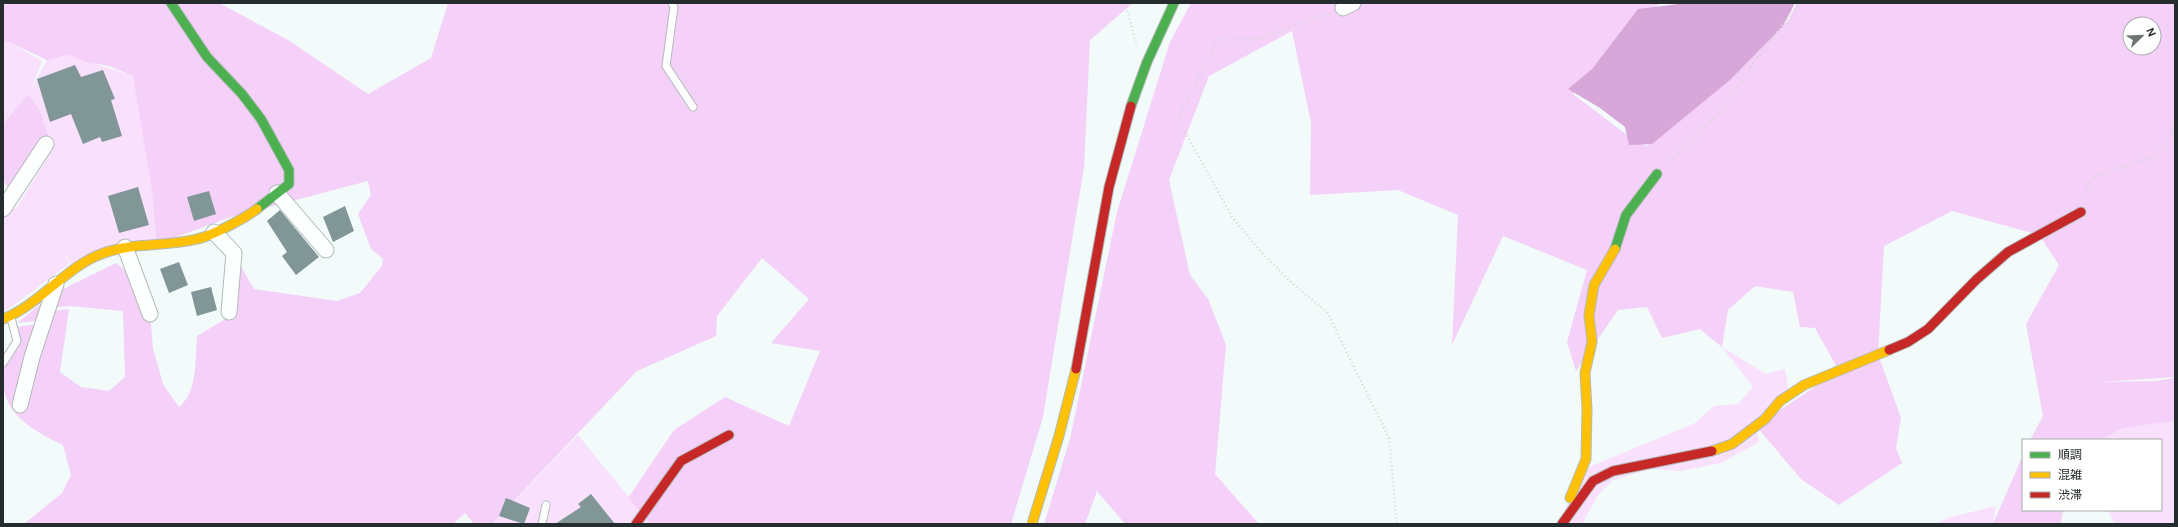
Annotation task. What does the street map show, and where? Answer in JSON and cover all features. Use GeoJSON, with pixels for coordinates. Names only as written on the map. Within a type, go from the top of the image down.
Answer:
{"type":"FeatureCollection","features":[{"type":"Feature","properties":{"kind":"street"},"geometry":{"type":"LineString","coordinates":[[6,318],[18,313],[56,284],[100,254],[125,247],[198,239],[249,214],[289,184],[289,170],[268,132],[242,94],[207,57],[171,3]]}},
{"type":"Feature","properties":{"kind":"street"},"geometry":{"type":"LineString","coordinates":[[1032,524],[1051,464],[1073,381],[1112,180],[1125,124],[1143,73],[1174,3]]}},
{"type":"Feature","properties":{"kind":"street"},"geometry":{"type":"LineString","coordinates":[[3,209],[46,144]]}},
{"type":"Feature","properties":{"kind":"street"},"geometry":{"type":"LineString","coordinates":[[1560,524],[1586,459],[1587,410],[1585,373],[1592,342],[1589,315],[1594,285],[1616,246],[1626,215],[1656,174]]}},
{"type":"Feature","properties":{"kind":"street"},"geometry":{"type":"LineString","coordinates":[[277,193],[326,250]]}},
{"type":"Feature","properties":{"kind":"street"},"geometry":{"type":"LineString","coordinates":[[1560,524],[1593,481],[1613,471],[1676,457],[1706,453],[1732,444],[1765,419],[1780,401],[1804,385],[1908,342],[1928,329],[1977,278],[2008,252],[2081,213]]}},
{"type":"Feature","properties":{"kind":"street"},"geometry":{"type":"LineString","coordinates":[[214,232],[234,253],[229,312]]}},
{"type":"Feature","properties":{"kind":"street"},"geometry":{"type":"LineString","coordinates":[[125,247],[150,314]]}},
{"type":"Feature","properties":{"kind":"street"},"geometry":{"type":"LineString","coordinates":[[20,405],[32,357],[56,284]]}},
{"type":"Feature","properties":{"kind":"street"},"geometry":{"type":"LineString","coordinates":[[636,524],[681,461],[729,435]]}},
{"type":"Feature","properties":{"kind":"lane"},"geometry":{"type":"LineString","coordinates":[[672,3],[674,7],[666,66],[692,107]]}},
{"type":"Feature","properties":{"kind":"lane"},"geometry":{"type":"LineString","coordinates":[[3,363],[17,341],[6,318]]}},
{"type":"Feature","properties":{"kind":"lane"},"geometry":{"type":"LineString","coordinates":[[542,524],[546,505]]}},
{"type":"Feature","properties":{"kind":"path"},"geometry":{"type":"LineString","coordinates":[[1125,3],[1137,50]]}},
{"type":"Feature","properties":{"kind":"path"},"geometry":{"type":"LineString","coordinates":[[1656,174],[1723,108],[1754,62],[1800,3]]}},
{"type":"Feature","properties":{"kind":"path"},"geometry":{"type":"LineString","coordinates":[[1347,5],[1258,39],[1218,40],[1178,119],[1232,217],[1260,250],[1295,286],[1327,312],[1390,438],[1397,524]]}},
{"type":"Feature","properties":{"kind":"path"},"geometry":{"type":"LineString","coordinates":[[2081,213],[2088,186],[2097,176],[2158,155],[2175,126]]}},
{"type":"Feature","properties":{"kind":"shaded area"},"geometry":{"type":"Polygon","coordinates":[[[16,3],[219,3],[288,40],[368,94],[431,58],[448,3],[1133,3],[1090,40],[1084,167],[1043,417],[1011,524],[648,524],[649,522],[628,498],[674,430],[725,397],[789,426],[820,351],[771,343],[809,299],[762,258],[717,316],[716,336],[637,371],[492,524],[474,524],[465,513],[453,524],[24,524],[62,493],[71,475],[63,445],[41,434],[21,419],[7,400],[3,375],[16,327],[38,324],[49,311],[69,309],[60,372],[81,387],[109,391],[125,377],[123,311],[69,306],[50,308],[36,321],[17,323],[53,294],[116,263],[143,284],[149,303],[153,348],[163,384],[179,407],[190,393],[193,384],[197,336],[227,318],[241,266],[254,289],[337,301],[360,293],[382,266],[383,259],[371,249],[358,214],[371,195],[368,181],[231,217],[157,244],[152,191],[133,76],[109,66],[87,62],[68,55],[47,60],[9,42],[3,43],[3,5],[16,3]]]}},
{"type":"Feature","properties":{"kind":"shaded area"},"geometry":{"type":"Polygon","coordinates":[[[168,3],[186,226],[74,270],[63,250],[69,264],[3,313],[3,216],[17,207],[49,155],[49,138],[28,94],[3,124],[3,43],[9,42],[42,61],[31,89],[47,60],[68,55],[133,76],[168,3]]]}},
{"type":"Feature","properties":{"kind":"shaded area"},"geometry":{"type":"Polygon","coordinates":[[[1191,3],[1663,3],[1633,16],[1573,94],[1627,135],[1647,146],[1788,21],[1797,3],[2175,3],[2175,377],[2100,382],[2155,381],[2175,378],[2175,421],[2122,428],[2104,439],[2031,439],[2043,416],[2026,324],[2059,265],[2039,235],[1952,211],[1884,246],[1878,354],[1901,418],[1896,448],[1902,463],[1839,505],[1801,479],[1756,426],[1839,371],[1815,328],[1800,327],[1793,292],[1755,286],[1728,310],[1722,347],[1700,329],[1662,338],[1647,307],[1618,310],[1576,371],[1567,342],[1587,270],[1503,236],[1452,345],[1458,215],[1398,190],[1310,195],[1311,123],[1292,31],[1209,76],[1169,180],[1190,275],[1208,299],[1226,345],[1215,474],[1259,524],[1125,524],[1097,491],[1085,524],[1044,524],[1070,439],[1117,212],[1170,42],[1191,3]]]}},
{"type":"Feature","properties":{"kind":"shaded area"},"geometry":{"type":"Polygon","coordinates":[[[1686,3],[1795,3],[1783,26],[1730,80],[1652,144],[1629,145],[1625,127],[1600,108],[1568,89],[1592,69],[1638,9],[1686,3]]]}},
{"type":"Feature","properties":{"kind":"shaded area"},"geometry":{"type":"Polygon","coordinates":[[[28,94],[40,111],[49,138],[10,192],[3,179],[3,124],[28,94]]]}},
{"type":"Feature","properties":{"kind":"shaded area"},"geometry":{"type":"Polygon","coordinates":[[[1722,347],[1766,374],[1785,369],[1789,392],[1756,426],[1759,442],[1721,463],[1681,471],[1651,469],[1613,480],[1598,495],[1582,524],[1559,524],[1582,470],[1695,423],[1714,406],[1738,404],[1753,387],[1722,347]]]}},
{"type":"Feature","properties":{"kind":"shaded area"},"geometry":{"type":"Polygon","coordinates":[[[2175,421],[2175,524],[2114,524],[2108,511],[2162,511],[2162,439],[2104,439],[2122,428],[2175,421]]]}},
{"type":"Feature","properties":{"kind":"shaded area"},"geometry":{"type":"Polygon","coordinates":[[[578,435],[650,523],[492,524],[578,435]]]}},
{"type":"Feature","properties":{"kind":"shaded area"},"geometry":{"type":"Polygon","coordinates":[[[2022,457],[2022,511],[2063,511],[2061,524],[1993,524],[2022,457]]]}},
{"type":"Feature","properties":{"kind":"shaded area"},"geometry":{"type":"Polygon","coordinates":[[[1996,506],[1993,524],[1934,524],[1951,517],[1996,506]]]}},
{"type":"Feature","properties":{"kind":"building"},"geometry":{"type":"Polygon","coordinates":[[[75,65],[81,77],[103,70],[115,99],[111,100],[122,136],[102,142],[100,137],[83,144],[71,114],[50,122],[37,79],[75,65]]]}},
{"type":"Feature","properties":{"kind":"building"},"geometry":{"type":"Polygon","coordinates":[[[138,187],[149,225],[119,233],[108,196],[138,187]]]}},
{"type":"Feature","properties":{"kind":"building"},"geometry":{"type":"Polygon","coordinates":[[[209,191],[216,214],[194,221],[187,197],[209,191]]]}},
{"type":"Feature","properties":{"kind":"building"},"geometry":{"type":"Polygon","coordinates":[[[345,206],[354,231],[333,242],[323,217],[345,206]]]}},
{"type":"Feature","properties":{"kind":"building"},"geometry":{"type":"Polygon","coordinates":[[[280,210],[319,257],[296,275],[282,256],[287,252],[267,221],[280,210]]]}},
{"type":"Feature","properties":{"kind":"building"},"geometry":{"type":"Polygon","coordinates":[[[179,262],[188,285],[169,293],[160,269],[179,262]]]}},
{"type":"Feature","properties":{"kind":"building"},"geometry":{"type":"Polygon","coordinates":[[[211,287],[217,310],[197,316],[191,292],[211,287]]]}},
{"type":"Feature","properties":{"kind":"building"},"geometry":{"type":"Polygon","coordinates":[[[591,494],[615,524],[555,524],[581,507],[578,504],[591,494]]]}},
{"type":"Feature","properties":{"kind":"building"},"geometry":{"type":"Polygon","coordinates":[[[506,498],[530,508],[524,524],[499,516],[506,498]]]}},
{"type":"Feature","properties":{"kind":"traffic: fast"},"geometry":{"type":"LineString","coordinates":[[171,3],[207,57],[242,94],[261,119],[289,170],[289,184],[257,209]]}},
{"type":"Feature","properties":{"kind":"traffic: fast"},"geometry":{"type":"LineString","coordinates":[[1131,106],[1147,62],[1174,3]]}},
{"type":"Feature","properties":{"kind":"traffic: fast"},"geometry":{"type":"LineString","coordinates":[[1615,249],[1626,215],[1657,174]]}},
{"type":"Feature","properties":{"kind":"traffic: slow"},"geometry":{"type":"LineString","coordinates":[[3,319],[29,305],[76,268],[101,254],[113,250],[173,243],[203,237],[228,226],[257,209]]}},
{"type":"Feature","properties":{"kind":"traffic: slow"},"geometry":{"type":"LineString","coordinates":[[1570,498],[1586,459],[1587,410],[1585,373],[1592,342],[1589,315],[1594,285],[1615,249]]}},
{"type":"Feature","properties":{"kind":"traffic: slow"},"geometry":{"type":"LineString","coordinates":[[1712,451],[1732,444],[1765,419],[1780,401],[1804,385],[1889,350]]}},
{"type":"Feature","properties":{"kind":"traffic: slow"},"geometry":{"type":"LineString","coordinates":[[1032,524],[1059,436],[1076,369]]}},
{"type":"Feature","properties":{"kind":"traffic: jam"},"geometry":{"type":"LineString","coordinates":[[1076,369],[1109,187],[1131,106]]}},
{"type":"Feature","properties":{"kind":"traffic: jam"},"geometry":{"type":"LineString","coordinates":[[1889,350],[1908,342],[1928,329],[1977,279],[2008,252],[2081,212]]}},
{"type":"Feature","properties":{"kind":"traffic: jam"},"geometry":{"type":"LineString","coordinates":[[636,524],[681,461],[729,435]]}},
{"type":"Feature","properties":{"kind":"traffic: jam"},"geometry":{"type":"LineString","coordinates":[[1562,524],[1593,481],[1613,471],[1712,451]]}}]}
